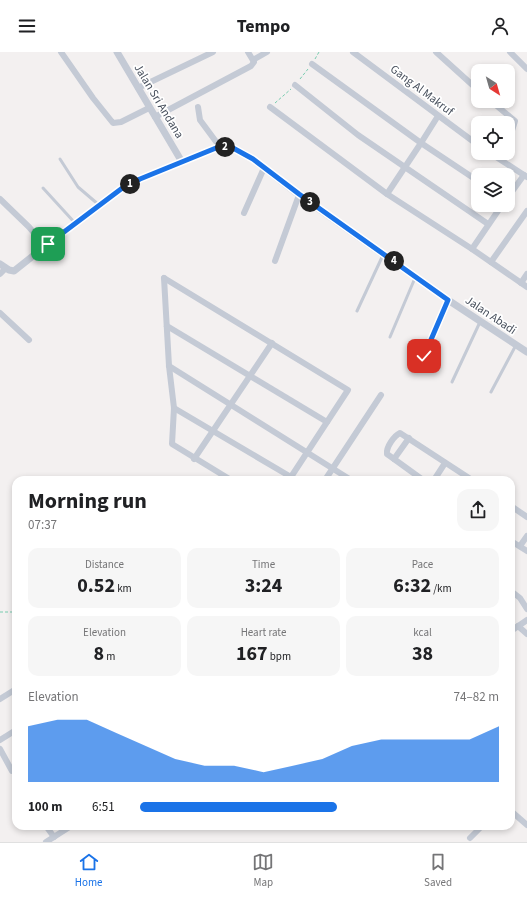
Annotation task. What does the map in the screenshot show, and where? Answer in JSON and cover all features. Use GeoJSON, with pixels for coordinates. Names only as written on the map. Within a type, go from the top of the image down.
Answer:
{"type":"FeatureCollection","features":[{"type":"Feature","properties":{"kind":"street"},"geometry":{"type":"LineString","coordinates":[[61,52],[93,98],[113,123],[121,122],[150,108]]}},
{"type":"Feature","properties":{"kind":"street","name":"Jalan Sri Andana"},"geometry":{"type":"LineString","coordinates":[[117,52],[182,162]]}},
{"type":"Feature","properties":{"kind":"street"},"geometry":{"type":"LineString","coordinates":[[138,88],[214,52]]}},
{"type":"Feature","properties":{"kind":"street"},"geometry":{"type":"LineString","coordinates":[[248,52],[254,60]]}},
{"type":"Feature","properties":{"kind":"street"},"geometry":{"type":"LineString","coordinates":[[155,117],[251,66],[254,63],[254,60],[267,52]]}},
{"type":"Feature","properties":{"kind":"street","name":"Gang Al Makruf"},"geometry":{"type":"LineString","coordinates":[[353,52],[471,140]]}},
{"type":"Feature","properties":{"kind":"street"},"geometry":{"type":"LineString","coordinates":[[436,52],[471,84]]}},
{"type":"Feature","properties":{"kind":"street"},"geometry":{"type":"LineString","coordinates":[[510,52],[527,69]]}},
{"type":"Feature","properties":{"kind":"street"},"geometry":{"type":"LineString","coordinates":[[312,64],[421,143],[471,176]]}},
{"type":"Feature","properties":{"kind":"street"},"geometry":{"type":"LineString","coordinates":[[295,85],[358,135],[404,168],[488,224]]}},
{"type":"Feature","properties":{"kind":"street"},"geometry":{"type":"LineString","coordinates":[[0,274],[3,266],[14,271],[121,189],[132,183],[220,147],[200,120],[198,107]]}},
{"type":"Feature","properties":{"kind":"street"},"geometry":{"type":"LineString","coordinates":[[270,107],[387,194],[472,249],[527,287]]}},
{"type":"Feature","properties":{"kind":"street"},"geometry":{"type":"LineString","coordinates":[[499,108],[509,116]]}},
{"type":"Feature","properties":{"kind":"street"},"geometry":{"type":"LineString","coordinates":[[387,194],[438,116]]}},
{"type":"Feature","properties":{"kind":"street","name":"Jalan Abadi"},"geometry":{"type":"LineString","coordinates":[[220,147],[228,147],[239,151],[448,300],[527,352]]}},
{"type":"Feature","properties":{"kind":"street"},"geometry":{"type":"LineString","coordinates":[[502,161],[526,176],[515,189]]}},
{"type":"Feature","properties":{"kind":"street"},"geometry":{"type":"LineString","coordinates":[[244,213],[264,168]]}},
{"type":"Feature","properties":{"kind":"street"},"geometry":{"type":"LineString","coordinates":[[275,261],[299,194]]}},
{"type":"Feature","properties":{"kind":"street"},"geometry":{"type":"LineString","coordinates":[[0,199],[29,227],[45,246]]}},
{"type":"Feature","properties":{"kind":"street"},"geometry":{"type":"LineString","coordinates":[[491,262],[527,211]]}},
{"type":"Feature","properties":{"kind":"street"},"geometry":{"type":"LineString","coordinates":[[472,249],[497,212]]}},
{"type":"Feature","properties":{"kind":"street"},"geometry":{"type":"LineString","coordinates":[[521,283],[527,274]]}},
{"type":"Feature","properties":{"kind":"street"},"geometry":{"type":"LineString","coordinates":[[224,476],[172,444],[174,408],[169,366],[164,278],[348,390],[291,476]]}},
{"type":"Feature","properties":{"kind":"street"},"geometry":{"type":"LineString","coordinates":[[424,356],[448,300]]}},
{"type":"Feature","properties":{"kind":"street"},"geometry":{"type":"LineString","coordinates":[[0,313],[29,340]]}},
{"type":"Feature","properties":{"kind":"street"},"geometry":{"type":"LineString","coordinates":[[167,326],[327,422]]}},
{"type":"Feature","properties":{"kind":"street"},"geometry":{"type":"LineString","coordinates":[[195,458],[272,343]]}},
{"type":"Feature","properties":{"kind":"street"},"geometry":{"type":"LineString","coordinates":[[169,366],[345,476]]}},
{"type":"Feature","properties":{"kind":"street"},"geometry":{"type":"LineString","coordinates":[[328,476],[381,395]]}},
{"type":"Feature","properties":{"kind":"street"},"geometry":{"type":"LineString","coordinates":[[174,408],[287,476]]}},
{"type":"Feature","properties":{"kind":"street"},"geometry":{"type":"LineString","coordinates":[[417,476],[386,452],[397,434],[400,433],[409,438],[464,476]]}},
{"type":"Feature","properties":{"kind":"street"},"geometry":{"type":"LineString","coordinates":[[394,459],[409,438]]}},
{"type":"Feature","properties":{"kind":"street"},"geometry":{"type":"LineString","coordinates":[[437,476],[445,463]]}},
{"type":"Feature","properties":{"kind":"street"},"geometry":{"type":"LineString","coordinates":[[515,509],[527,517]]}},
{"type":"Feature","properties":{"kind":"street"},"geometry":{"type":"LineString","coordinates":[[520,546],[527,536]]}},
{"type":"Feature","properties":{"kind":"street"},"geometry":{"type":"LineString","coordinates":[[515,543],[527,550]]}},
{"type":"Feature","properties":{"kind":"street"},"geometry":{"type":"LineString","coordinates":[[515,594],[520,598],[527,610]]}},
{"type":"Feature","properties":{"kind":"street"},"geometry":{"type":"LineString","coordinates":[[515,628],[527,620]]}},
{"type":"Feature","properties":{"kind":"street"},"geometry":{"type":"LineString","coordinates":[[518,626],[527,634]]}},
{"type":"Feature","properties":{"kind":"street"},"geometry":{"type":"LineString","coordinates":[[0,699],[12,692]]}},
{"type":"Feature","properties":{"kind":"street"},"geometry":{"type":"LineString","coordinates":[[0,740],[12,732]]}},
{"type":"Feature","properties":{"kind":"street"},"geometry":{"type":"LineString","coordinates":[[0,749],[12,771]]}},
{"type":"Feature","properties":{"kind":"street"},"geometry":{"type":"LineString","coordinates":[[515,815],[527,826]]}},
{"type":"Feature","properties":{"kind":"street"},"geometry":{"type":"LineString","coordinates":[[49,830],[54,836]]}},
{"type":"Feature","properties":{"kind":"street"},"geometry":{"type":"LineString","coordinates":[[46,842],[64,830]]}},
{"type":"Feature","properties":{"kind":"street"},"geometry":{"type":"LineString","coordinates":[[470,838],[478,830]]}},
{"type":"Feature","properties":{"kind":"lane"},"geometry":{"type":"LineString","coordinates":[[60,159],[78,187],[99,205]]}},
{"type":"Feature","properties":{"kind":"lane"},"geometry":{"type":"LineString","coordinates":[[43,188],[75,223]]}},
{"type":"Feature","properties":{"kind":"lane"},"geometry":{"type":"LineString","coordinates":[[357,311],[383,253]]}},
{"type":"Feature","properties":{"kind":"lane"},"geometry":{"type":"LineString","coordinates":[[390,337],[416,277]]}},
{"type":"Feature","properties":{"kind":"lane"},"geometry":{"type":"LineString","coordinates":[[452,382],[480,322]]}},
{"type":"Feature","properties":{"kind":"lane"},"geometry":{"type":"LineString","coordinates":[[491,392],[516,345]]}},
{"type":"Feature","properties":{"kind":"path"},"geometry":{"type":"LineString","coordinates":[[0,612],[12,612]]}},
{"type":"Feature","properties":{"kind":"route"},"geometry":{"type":"LineString","coordinates":[[48,244],[111,196],[132,183],[216,148],[233,148],[253,159],[299,194],[448,300],[424,356]]}}]}
